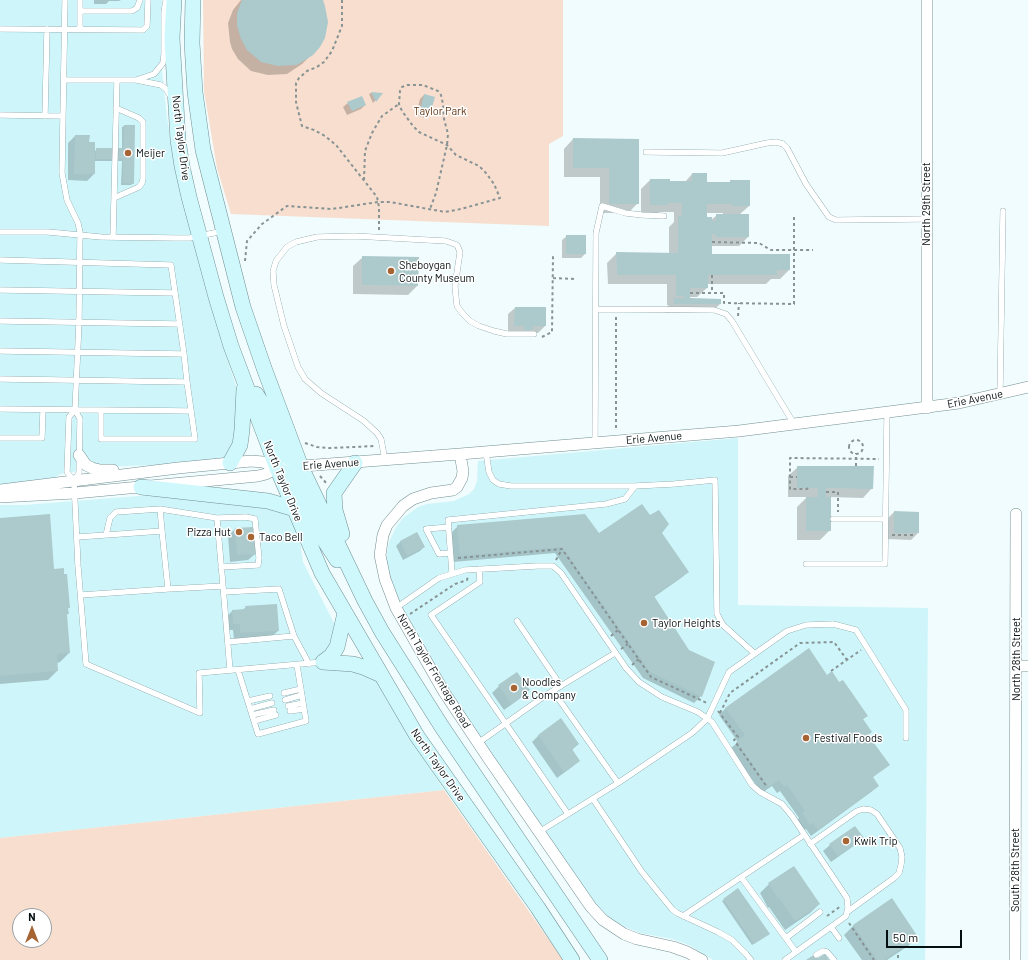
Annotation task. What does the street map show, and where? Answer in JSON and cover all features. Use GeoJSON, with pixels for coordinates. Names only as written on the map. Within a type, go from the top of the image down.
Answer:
{"type":"FeatureCollection","features":[{"type":"Feature","properties":{"kind":"main road","name":"North Taylor Drive"},"geometry":{"type":"LineString","coordinates":[[174,0],[172,38],[176,107],[182,166],[216,297],[231,346],[276,468],[322,573],[417,736],[538,908],[572,960]]}},
{"type":"Feature","properties":{"kind":"main road","name":"North Taylor Drive"},"geometry":{"type":"LineString","coordinates":[[193,0],[192,43],[195,92],[203,150],[243,307],[301,467],[365,601],[382,632],[442,727],[600,960]]}},
{"type":"Feature","properties":{"kind":"main road"},"geometry":{"type":"LineString","coordinates":[[244,380],[256,394],[266,410],[282,449],[287,456],[301,467]]}},
{"type":"Feature","properties":{"kind":"main road"},"geometry":{"type":"LineString","coordinates":[[230,463],[240,445],[244,380]]}},
{"type":"Feature","properties":{"kind":"main road"},"geometry":{"type":"LineString","coordinates":[[355,463],[335,490],[335,510],[340,530],[352,557],[365,601]]}},
{"type":"Feature","properties":{"kind":"main road"},"geometry":{"type":"LineString","coordinates":[[276,468],[286,474],[296,484],[322,538],[365,601]]}},
{"type":"Feature","properties":{"kind":"main road"},"geometry":{"type":"LineString","coordinates":[[141,487],[268,501],[294,510]]}},
{"type":"Feature","properties":{"kind":"main road"},"geometry":{"type":"LineString","coordinates":[[316,663],[331,656],[337,647],[345,613]]}},
{"type":"Feature","properties":{"kind":"main road"},"geometry":{"type":"LineString","coordinates":[[316,663],[353,664],[381,675]]}},
{"type":"Feature","properties":{"kind":"street","name":"North 29th Street"},"geometry":{"type":"LineString","coordinates":[[927,0],[927,408]]}},
{"type":"Feature","properties":{"kind":"street","name":"Erie Avenue"},"geometry":{"type":"LineString","coordinates":[[0,497],[75,494],[258,476],[266,474],[276,468],[355,463],[740,431],[927,408],[959,403],[1028,387]]}},
{"type":"Feature","properties":{"kind":"street","name":"North Taylor Frontage Road"},"geometry":{"type":"LineString","coordinates":[[460,454],[463,471],[462,478],[457,487],[453,490],[431,493],[413,499],[403,506],[387,525],[383,535],[380,555],[385,579],[396,608],[444,692],[588,903],[603,920],[624,934],[637,939],[673,947],[702,960]]}},
{"type":"Feature","properties":{"kind":"street"},"geometry":{"type":"LineString","coordinates":[[79,455],[86,465],[100,470],[178,468]]}},
{"type":"Feature","properties":{"kind":"street","name":"Erie Avenue"},"geometry":{"type":"LineString","coordinates":[[0,490],[230,463],[264,462],[276,468]]}},
{"type":"Feature","properties":{"kind":"street","name":"North 28th Street"},"geometry":{"type":"LineString","coordinates":[[1016,514],[1016,804]]}},
{"type":"Feature","properties":{"kind":"street"},"geometry":{"type":"LineString","coordinates":[[1016,666],[1028,666]]}},
{"type":"Feature","properties":{"kind":"street","name":"South 28th Street"},"geometry":{"type":"LineString","coordinates":[[1015,960],[1016,804]]}},
{"type":"Feature","properties":{"kind":"lane"},"geometry":{"type":"LineString","coordinates":[[65,0],[63,183],[67,200],[78,223],[80,235],[79,322],[75,410],[80,419],[79,472],[74,481],[86,664],[200,713],[199,673],[316,663]]}},
{"type":"Feature","properties":{"kind":"lane"},"geometry":{"type":"LineString","coordinates":[[80,0],[80,30]]}},
{"type":"Feature","properties":{"kind":"lane"},"geometry":{"type":"LineString","coordinates":[[80,11],[132,11],[137,8],[140,0]]}},
{"type":"Feature","properties":{"kind":"lane"},"geometry":{"type":"LineString","coordinates":[[0,28],[144,30],[147,24],[148,0]]}},
{"type":"Feature","properties":{"kind":"lane"},"geometry":{"type":"LineString","coordinates":[[136,80],[154,74],[163,63],[164,12],[166,0]]}},
{"type":"Feature","properties":{"kind":"lane"},"geometry":{"type":"LineString","coordinates":[[45,116],[47,29]]}},
{"type":"Feature","properties":{"kind":"lane"},"geometry":{"type":"LineString","coordinates":[[64,80],[136,80],[156,83],[168,91],[176,107]]}},
{"type":"Feature","properties":{"kind":"lane"},"geometry":{"type":"LineString","coordinates":[[113,237],[117,80]]}},
{"type":"Feature","properties":{"kind":"lane"},"geometry":{"type":"LineString","coordinates":[[114,198],[139,187],[143,179],[143,122],[138,118],[116,108]]}},
{"type":"Feature","properties":{"kind":"lane"},"geometry":{"type":"LineString","coordinates":[[0,115],[63,116]]}},
{"type":"Feature","properties":{"kind":"lane"},"geometry":{"type":"LineString","coordinates":[[646,152],[722,153],[776,142],[787,148],[806,184],[830,218],[836,220],[926,219]]}},
{"type":"Feature","properties":{"kind":"lane"},"geometry":{"type":"LineString","coordinates":[[595,443],[596,232],[602,206],[625,213],[642,216],[664,216]]}},
{"type":"Feature","properties":{"kind":"lane"},"geometry":{"type":"LineString","coordinates":[[1000,394],[1003,211]]}},
{"type":"Feature","properties":{"kind":"lane"},"geometry":{"type":"LineString","coordinates":[[0,232],[48,232],[113,237],[176,238],[200,236],[223,231]]}},
{"type":"Feature","properties":{"kind":"lane"},"geometry":{"type":"LineString","coordinates":[[385,460],[381,439],[377,433],[364,421],[321,393],[305,379],[298,367],[282,319],[274,285],[273,272],[276,261],[287,247],[296,242],[317,237],[379,237],[446,241],[457,245],[460,252],[455,286],[457,306],[463,314],[470,321],[479,326],[494,331],[507,334],[534,334]]}},
{"type":"Feature","properties":{"kind":"lane"},"geometry":{"type":"LineString","coordinates":[[0,260],[171,265],[195,440],[101,440],[101,410]]}},
{"type":"Feature","properties":{"kind":"lane"},"geometry":{"type":"LineString","coordinates":[[0,290],[175,293]]}},
{"type":"Feature","properties":{"kind":"lane"},"geometry":{"type":"LineString","coordinates":[[596,309],[714,310],[726,314],[732,321],[794,424]]}},
{"type":"Feature","properties":{"kind":"lane"},"geometry":{"type":"LineString","coordinates":[[0,321],[180,324]]}},
{"type":"Feature","properties":{"kind":"lane"},"geometry":{"type":"LineString","coordinates":[[0,351],[184,354]]}},
{"type":"Feature","properties":{"kind":"lane"},"geometry":{"type":"LineString","coordinates":[[0,380],[187,382]]}},
{"type":"Feature","properties":{"kind":"lane"},"geometry":{"type":"LineString","coordinates":[[0,409],[191,411]]}},
{"type":"Feature","properties":{"kind":"lane"},"geometry":{"type":"LineString","coordinates":[[0,438],[42,438],[43,410]]}},
{"type":"Feature","properties":{"kind":"lane"},"geometry":{"type":"LineString","coordinates":[[74,481],[67,472],[69,417],[75,410]]}},
{"type":"Feature","properties":{"kind":"lane"},"geometry":{"type":"LineString","coordinates":[[806,564],[885,564],[887,412]]}},
{"type":"Feature","properties":{"kind":"lane"},"geometry":{"type":"LineString","coordinates":[[486,452],[489,472],[493,480],[499,484],[518,486],[635,486],[715,480],[717,614],[723,625],[754,653]]}},
{"type":"Feature","properties":{"kind":"lane"},"geometry":{"type":"LineString","coordinates":[[452,573],[448,520],[606,504],[625,499],[635,486]]}},
{"type":"Feature","properties":{"kind":"lane"},"geometry":{"type":"LineString","coordinates":[[106,535],[110,518],[116,512],[160,510],[217,518],[246,517],[255,519],[259,558],[258,565],[221,567]]}},
{"type":"Feature","properties":{"kind":"lane"},"geometry":{"type":"LineString","coordinates":[[160,510],[168,589]]}},
{"type":"Feature","properties":{"kind":"lane"},"geometry":{"type":"LineString","coordinates":[[217,518],[230,670]]}},
{"type":"Feature","properties":{"kind":"lane"},"geometry":{"type":"LineString","coordinates":[[835,519],[886,519]]}},
{"type":"Feature","properties":{"kind":"lane"},"geometry":{"type":"LineString","coordinates":[[449,527],[426,529],[439,554],[451,556]]}},
{"type":"Feature","properties":{"kind":"lane"},"geometry":{"type":"LineString","coordinates":[[77,537],[162,531]]}},
{"type":"Feature","properties":{"kind":"lane"},"geometry":{"type":"LineString","coordinates":[[396,608],[439,578],[452,573],[479,569],[553,566],[561,573],[626,668],[639,682],[662,696],[698,712],[712,722],[752,785],[760,792],[782,804],[792,816],[847,898],[846,915]]}},
{"type":"Feature","properties":{"kind":"lane"},"geometry":{"type":"LineString","coordinates":[[479,569],[480,582],[432,615],[568,814]]}},
{"type":"Feature","properties":{"kind":"lane"},"geometry":{"type":"LineString","coordinates":[[81,595],[168,589],[279,589],[294,636],[316,663]]}},
{"type":"Feature","properties":{"kind":"lane"},"geometry":{"type":"LineString","coordinates":[[517,621],[561,686]]}},
{"type":"Feature","properties":{"kind":"lane"},"geometry":{"type":"LineString","coordinates":[[539,832],[618,783],[692,733],[707,719],[729,672],[787,631],[806,625],[833,624],[856,630],[906,710],[906,738]]}},
{"type":"Feature","properties":{"kind":"lane"},"geometry":{"type":"LineString","coordinates":[[228,642],[294,636]]}},
{"type":"Feature","properties":{"kind":"lane"},"geometry":{"type":"LineString","coordinates":[[478,743],[553,691],[616,653]]}},
{"type":"Feature","properties":{"kind":"lane"},"geometry":{"type":"LineString","coordinates":[[238,670],[258,734],[306,721],[297,665]]}},
{"type":"Feature","properties":{"kind":"lane"},"geometry":{"type":"LineString","coordinates":[[553,691],[618,783]]}},
{"type":"Feature","properties":{"kind":"lane"},"geometry":{"type":"LineString","coordinates":[[284,693],[302,692]]}},
{"type":"Feature","properties":{"kind":"lane"},"geometry":{"type":"LineString","coordinates":[[285,700],[302,692]]}},
{"type":"Feature","properties":{"kind":"lane"},"geometry":{"type":"LineString","coordinates":[[248,701],[270,696]]}},
{"type":"Feature","properties":{"kind":"lane"},"geometry":{"type":"LineString","coordinates":[[252,715],[272,703]]}},
{"type":"Feature","properties":{"kind":"lane"},"geometry":{"type":"LineString","coordinates":[[289,709],[304,706]]}},
{"type":"Feature","properties":{"kind":"lane"},"geometry":{"type":"LineString","coordinates":[[252,715],[275,712]]}},
{"type":"Feature","properties":{"kind":"lane"},"geometry":{"type":"LineString","coordinates":[[592,799],[645,876],[672,909],[732,940],[751,960]]}},
{"type":"Feature","properties":{"kind":"lane"},"geometry":{"type":"LineString","coordinates":[[785,960],[831,927],[894,878],[899,873],[902,865],[900,848],[877,814],[871,810],[863,809],[857,811],[810,844]]}},
{"type":"Feature","properties":{"kind":"lane"},"geometry":{"type":"LineString","coordinates":[[684,916],[804,835]]}},
{"type":"Feature","properties":{"kind":"lane"},"geometry":{"type":"LineString","coordinates":[[741,877],[796,952]]}},
{"type":"Feature","properties":{"kind":"lane"},"geometry":{"type":"LineString","coordinates":[[786,938],[820,912]]}},
{"type":"Feature","properties":{"kind":"lane"},"geometry":{"type":"LineString","coordinates":[[831,927],[839,938]]}},
{"type":"Feature","properties":{"kind":"lane"},"geometry":{"type":"LineString","coordinates":[[816,955],[824,951],[827,952],[834,960]]}},
{"type":"Feature","properties":{"kind":"path"},"geometry":{"type":"LineString","coordinates":[[342,0],[342,26],[332,51],[324,62],[299,78],[296,83],[296,102],[302,126],[320,133],[336,145],[377,197],[379,207],[379,237]]}},
{"type":"Feature","properties":{"kind":"path"},"geometry":{"type":"LineString","coordinates":[[245,263],[247,241],[262,224],[287,206],[332,209],[378,202],[390,202],[445,212],[500,198],[494,184],[479,166],[456,155],[447,145],[418,132],[399,104],[400,91],[402,87],[406,85],[423,85],[438,91],[441,95],[444,120],[448,134],[447,145],[435,197],[430,209]]}},
{"type":"Feature","properties":{"kind":"path"},"geometry":{"type":"LineString","coordinates":[[364,181],[365,151],[372,133],[382,116],[399,104]]}},
{"type":"Feature","properties":{"kind":"path"},"geometry":{"type":"LineString","coordinates":[[690,293],[724,293],[724,303],[794,304],[794,217]]}},
{"type":"Feature","properties":{"kind":"path"},"geometry":{"type":"LineString","coordinates":[[712,242],[759,243],[771,250],[813,250]]}},
{"type":"Feature","properties":{"kind":"path"},"geometry":{"type":"LineString","coordinates":[[534,334],[537,339],[552,332],[553,256]]}},
{"type":"Feature","properties":{"kind":"path"},"geometry":{"type":"LineString","coordinates":[[712,275],[712,293]]}},
{"type":"Feature","properties":{"kind":"path"},"geometry":{"type":"LineString","coordinates":[[552,278],[574,279]]}},
{"type":"Feature","properties":{"kind":"path"},"geometry":{"type":"LineString","coordinates":[[732,321],[738,317],[739,303]]}},
{"type":"Feature","properties":{"kind":"path"},"geometry":{"type":"LineString","coordinates":[[616,309],[616,428]]}},
{"type":"Feature","properties":{"kind":"path"},"geometry":{"type":"LineString","coordinates":[[856,440],[862,443],[863,448],[856,454],[852,452],[849,447],[852,442],[856,440]]}},
{"type":"Feature","properties":{"kind":"path"},"geometry":{"type":"LineString","coordinates":[[856,454],[856,466]]}},
{"type":"Feature","properties":{"kind":"path"},"geometry":{"type":"LineString","coordinates":[[808,488],[790,489],[790,458],[887,459]]}},
{"type":"Feature","properties":{"kind":"path"},"geometry":{"type":"LineString","coordinates":[[790,477],[797,477]]}},
{"type":"Feature","properties":{"kind":"path"},"geometry":{"type":"LineString","coordinates":[[826,492],[838,492],[835,519]]}},
{"type":"Feature","properties":{"kind":"path"},"geometry":{"type":"LineString","coordinates":[[885,535],[916,535]]}},
{"type":"Feature","properties":{"kind":"path"},"geometry":{"type":"LineString","coordinates":[[451,556],[468,557],[562,549]]}},
{"type":"Feature","properties":{"kind":"path"},"geometry":{"type":"LineString","coordinates":[[553,566],[562,549]]}},
{"type":"Feature","properties":{"kind":"path"},"geometry":{"type":"LineString","coordinates":[[562,549],[651,677],[713,706],[738,737],[734,740],[768,788]]}},
{"type":"Feature","properties":{"kind":"path"},"geometry":{"type":"LineString","coordinates":[[402,619],[455,584],[467,580],[469,570],[468,557]]}},
{"type":"Feature","properties":{"kind":"path"},"geometry":{"type":"LineString","coordinates":[[720,713],[730,693],[800,643],[834,642],[847,660]]}},
{"type":"Feature","properties":{"kind":"path"},"geometry":{"type":"LineString","coordinates":[[831,671],[866,646]]}},
{"type":"Feature","properties":{"kind":"path"},"geometry":{"type":"LineString","coordinates":[[820,912],[824,918],[848,901]]}},
{"type":"Feature","properties":{"kind":"path"},"geometry":{"type":"LineString","coordinates":[[846,915],[874,960]]}},
{"type":"Feature","properties":{"kind":"path"},"geometry":{"type":"LineString","coordinates":[[898,955],[898,960]]}},
{"type":"Feature","properties":{"kind":"shaded area"},"geometry":{"type":"Polygon","coordinates":[[[0,0],[162,0],[161,60],[174,163],[223,345],[237,389],[237,432],[229,455],[221,460],[178,464],[103,467],[60,474],[54,479],[0,487],[0,0]]]}},
{"type":"Feature","properties":{"kind":"shaded area"},"geometry":{"type":"Polygon","coordinates":[[[738,438],[738,605],[928,608],[925,960],[713,960],[689,945],[672,939],[640,933],[611,919],[602,911],[591,897],[470,724],[409,622],[391,582],[387,564],[387,553],[389,542],[396,527],[403,518],[418,507],[427,504],[454,501],[469,494],[474,489],[477,481],[478,461],[738,438]]]}},
{"type":"Feature","properties":{"kind":"shaded area"},"geometry":{"type":"Polygon","coordinates":[[[164,494],[247,503],[286,512],[299,534],[303,562],[335,625],[342,667],[370,675],[376,681],[410,738],[444,790],[0,838],[0,505],[24,505],[164,494]]]}},
{"type":"Feature","properties":{"kind":"green space","name":"Taylor Park"},"geometry":{"type":"Polygon","coordinates":[[[203,0],[563,0],[563,136],[549,144],[549,226],[231,214],[217,168],[204,91],[203,0]]]}},
{"type":"Feature","properties":{"kind":"green space"},"geometry":{"type":"Polygon","coordinates":[[[444,790],[563,960],[0,960],[0,838],[444,790]]]}},
{"type":"Feature","properties":{"kind":"building"},"geometry":{"type":"Polygon","coordinates":[[[242,0],[323,0],[328,22],[325,38],[313,55],[297,65],[278,66],[261,62],[247,50],[241,39],[237,26],[237,13],[242,0]]]}},
{"type":"Feature","properties":{"kind":"building"},"geometry":{"type":"Polygon","coordinates":[[[371,92],[383,93],[376,102],[371,92]]]}},
{"type":"Feature","properties":{"kind":"building"},"geometry":{"type":"Polygon","coordinates":[[[424,94],[435,97],[430,114],[420,111],[424,94]]]}},
{"type":"Feature","properties":{"kind":"building"},"geometry":{"type":"Polygon","coordinates":[[[362,96],[366,105],[352,111],[347,102],[362,96]]]}},
{"type":"Feature","properties":{"kind":"building"},"geometry":{"type":"Polygon","coordinates":[[[124,125],[135,125],[134,184],[123,183],[123,159],[96,159],[96,148],[123,148],[124,125]]]}},
{"type":"Feature","properties":{"kind":"building"},"geometry":{"type":"Polygon","coordinates":[[[75,135],[90,135],[89,142],[95,142],[95,174],[74,174],[75,135]]]}},
{"type":"Feature","properties":{"kind":"building"},"geometry":{"type":"Polygon","coordinates":[[[573,138],[639,139],[639,204],[609,204],[609,168],[573,168],[573,138]]]}},
{"type":"Feature","properties":{"kind":"building"},"geometry":{"type":"Polygon","coordinates":[[[692,173],[707,173],[707,182],[750,180],[750,206],[707,204],[707,217],[712,217],[712,221],[716,221],[716,214],[749,214],[749,237],[716,237],[716,234],[712,234],[712,254],[790,254],[790,270],[777,270],[777,275],[708,275],[708,288],[690,288],[690,298],[721,299],[721,304],[674,304],[674,298],[684,298],[684,296],[676,296],[676,275],[617,275],[616,252],[678,253],[678,216],[682,216],[682,203],[650,205],[650,179],[692,181],[692,173]]]}},
{"type":"Feature","properties":{"kind":"building"},"geometry":{"type":"Polygon","coordinates":[[[566,235],[586,235],[586,254],[566,254],[566,235]]]}},
{"type":"Feature","properties":{"kind":"building"},"geometry":{"type":"Polygon","coordinates":[[[362,256],[419,257],[418,286],[362,285],[362,256]]]}},
{"type":"Feature","properties":{"kind":"building"},"geometry":{"type":"Polygon","coordinates":[[[515,307],[546,307],[546,326],[533,326],[533,330],[524,330],[524,326],[514,326],[515,307]]]}},
{"type":"Feature","properties":{"kind":"building"},"geometry":{"type":"Polygon","coordinates":[[[797,466],[874,466],[873,489],[826,488],[826,497],[831,497],[831,531],[806,531],[806,497],[818,497],[818,488],[797,488],[797,466]]]}},
{"type":"Feature","properties":{"kind":"building","name":"Taylor Heights"},"geometry":{"type":"Polygon","coordinates":[[[642,504],[650,515],[659,510],[669,524],[662,533],[689,572],[654,596],[689,650],[715,662],[702,697],[650,672],[562,547],[460,556],[457,525],[585,514],[599,533],[642,504]]]}},
{"type":"Feature","properties":{"kind":"building"},"geometry":{"type":"Polygon","coordinates":[[[894,511],[919,512],[919,533],[894,533],[894,511]]]}},
{"type":"Feature","properties":{"kind":"building"},"geometry":{"type":"Polygon","coordinates":[[[50,514],[54,569],[64,568],[64,574],[67,574],[70,608],[68,608],[69,614],[67,614],[70,653],[57,654],[58,671],[0,676],[0,518],[50,514]]]}},
{"type":"Feature","properties":{"kind":"building"},"geometry":{"type":"Polygon","coordinates":[[[253,527],[256,554],[237,555],[235,528],[253,527]]]}},
{"type":"Feature","properties":{"kind":"building"},"geometry":{"type":"Polygon","coordinates":[[[417,532],[425,547],[407,556],[400,541],[417,532]]]}},
{"type":"Feature","properties":{"kind":"building"},"geometry":{"type":"Polygon","coordinates":[[[277,604],[279,631],[240,633],[240,624],[233,624],[232,610],[246,609],[245,606],[277,604]]]}},
{"type":"Feature","properties":{"kind":"building","name":"Festival Foods"},"geometry":{"type":"Polygon","coordinates":[[[809,648],[827,675],[832,671],[839,682],[843,680],[868,716],[863,719],[872,732],[868,735],[890,765],[873,777],[879,786],[818,830],[813,823],[810,825],[802,813],[805,811],[787,785],[784,787],[779,780],[769,787],[736,742],[745,735],[725,708],[809,648]]]}},
{"type":"Feature","properties":{"kind":"building","name":"Noodles & Company"},"geometry":{"type":"Polygon","coordinates":[[[517,672],[530,690],[511,704],[498,685],[517,672]]]}},
{"type":"Feature","properties":{"kind":"building"},"geometry":{"type":"Polygon","coordinates":[[[561,718],[579,744],[572,749],[580,761],[564,772],[538,735],[561,718]]]}},
{"type":"Feature","properties":{"kind":"building","name":"Kwik Trip"},"geometry":{"type":"Polygon","coordinates":[[[855,826],[864,838],[838,856],[829,844],[855,826]]]}},
{"type":"Feature","properties":{"kind":"building"},"geometry":{"type":"Polygon","coordinates":[[[794,866],[820,904],[795,921],[768,883],[794,866]]]}},
{"type":"Feature","properties":{"kind":"building"},"geometry":{"type":"Polygon","coordinates":[[[738,888],[770,934],[754,944],[723,899],[738,888]]]}},
{"type":"Feature","properties":{"kind":"building"},"geometry":{"type":"Polygon","coordinates":[[[892,898],[918,937],[884,960],[877,960],[853,925],[892,898]]]}},
{"type":"Feature","properties":{"kind":"building"},"geometry":{"type":"Polygon","coordinates":[[[815,954],[818,958],[825,954],[829,960],[806,960],[815,954]]]}},
{"type":"Feature","properties":{"kind":"place","name":"Meijer"},"geometry":{"type":"Point","coordinates":[128,153]}},
{"type":"Feature","properties":{"kind":"place","name":"Sheboygan County Museum"},"geometry":{"type":"Point","coordinates":[391,271]}},
{"type":"Feature","properties":{"kind":"place","name":"Pizza Hut"},"geometry":{"type":"Point","coordinates":[239,532]}},
{"type":"Feature","properties":{"kind":"place","name":"Taco Bell"},"geometry":{"type":"Point","coordinates":[251,537]}},
{"type":"Feature","properties":{"kind":"place","name":"Taylor Heights"},"geometry":{"type":"Point","coordinates":[644,623]}},
{"type":"Feature","properties":{"kind":"place","name":"Noodles & Company"},"geometry":{"type":"Point","coordinates":[514,688]}},
{"type":"Feature","properties":{"kind":"place","name":"Festival Foods"},"geometry":{"type":"Point","coordinates":[806,738]}},
{"type":"Feature","properties":{"kind":"place","name":"Kwik Trip"},"geometry":{"type":"Point","coordinates":[846,841]}}]}
